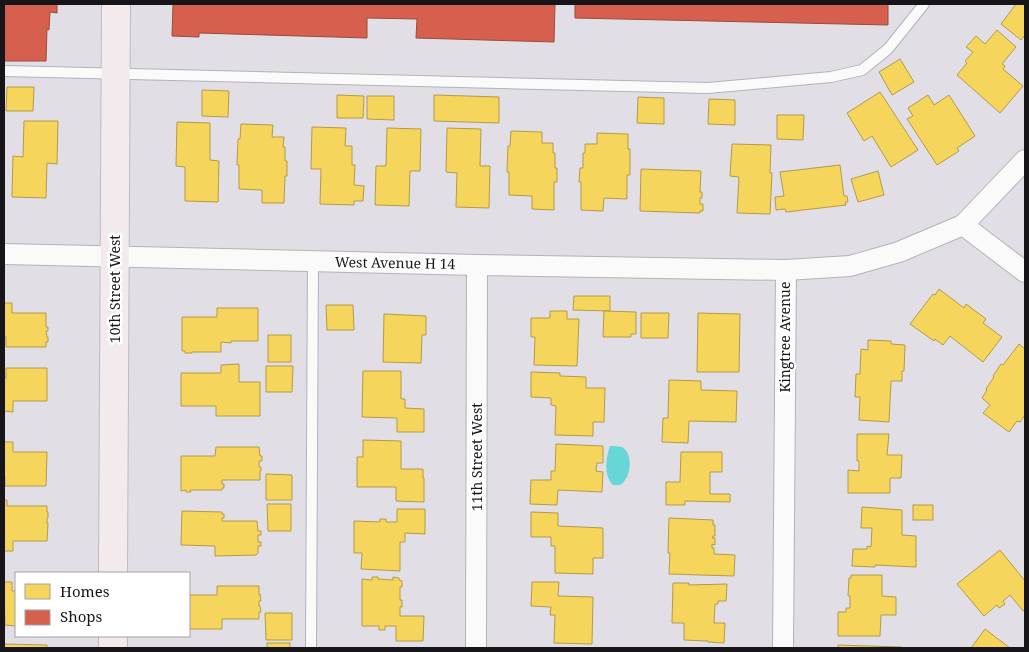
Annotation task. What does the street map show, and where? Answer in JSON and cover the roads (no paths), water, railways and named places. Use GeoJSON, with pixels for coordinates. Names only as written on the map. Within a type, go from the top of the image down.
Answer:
{"type":"FeatureCollection","features":[{"type":"Feature","properties":{"kind":"main road","name":"10th Street West"},"geometry":{"type":"LineString","coordinates":[[113,572],[116,4]]}},
{"type":"Feature","properties":{"kind":"street","name":"Kingtree Avenue"},"geometry":{"type":"LineString","coordinates":[[783,648],[786,270],[850,266],[899,252],[963,225],[1025,160]]}},
{"type":"Feature","properties":{"kind":"street"},"geometry":{"type":"LineString","coordinates":[[963,225],[1025,272]]}},
{"type":"Feature","properties":{"kind":"street","name":"West Avenue H 14"},"geometry":{"type":"LineString","coordinates":[[4,254],[786,270]]}},
{"type":"Feature","properties":{"kind":"street","name":"11th Street West"},"geometry":{"type":"LineString","coordinates":[[476,648],[477,265]]}},
{"type":"Feature","properties":{"kind":"lane"},"geometry":{"type":"LineString","coordinates":[[4,71],[708,88],[831,77],[862,70],[888,49],[924,4]]}},
{"type":"Feature","properties":{"kind":"lane"},"geometry":{"type":"LineString","coordinates":[[311,648],[313,261]]}},
{"type":"Feature","properties":{"kind":"water"},"geometry":{"type":"Polygon","coordinates":[[[610,446],[622,447],[626,450],[630,461],[627,478],[620,485],[613,485],[608,476],[607,461],[610,446]]]}}]}
